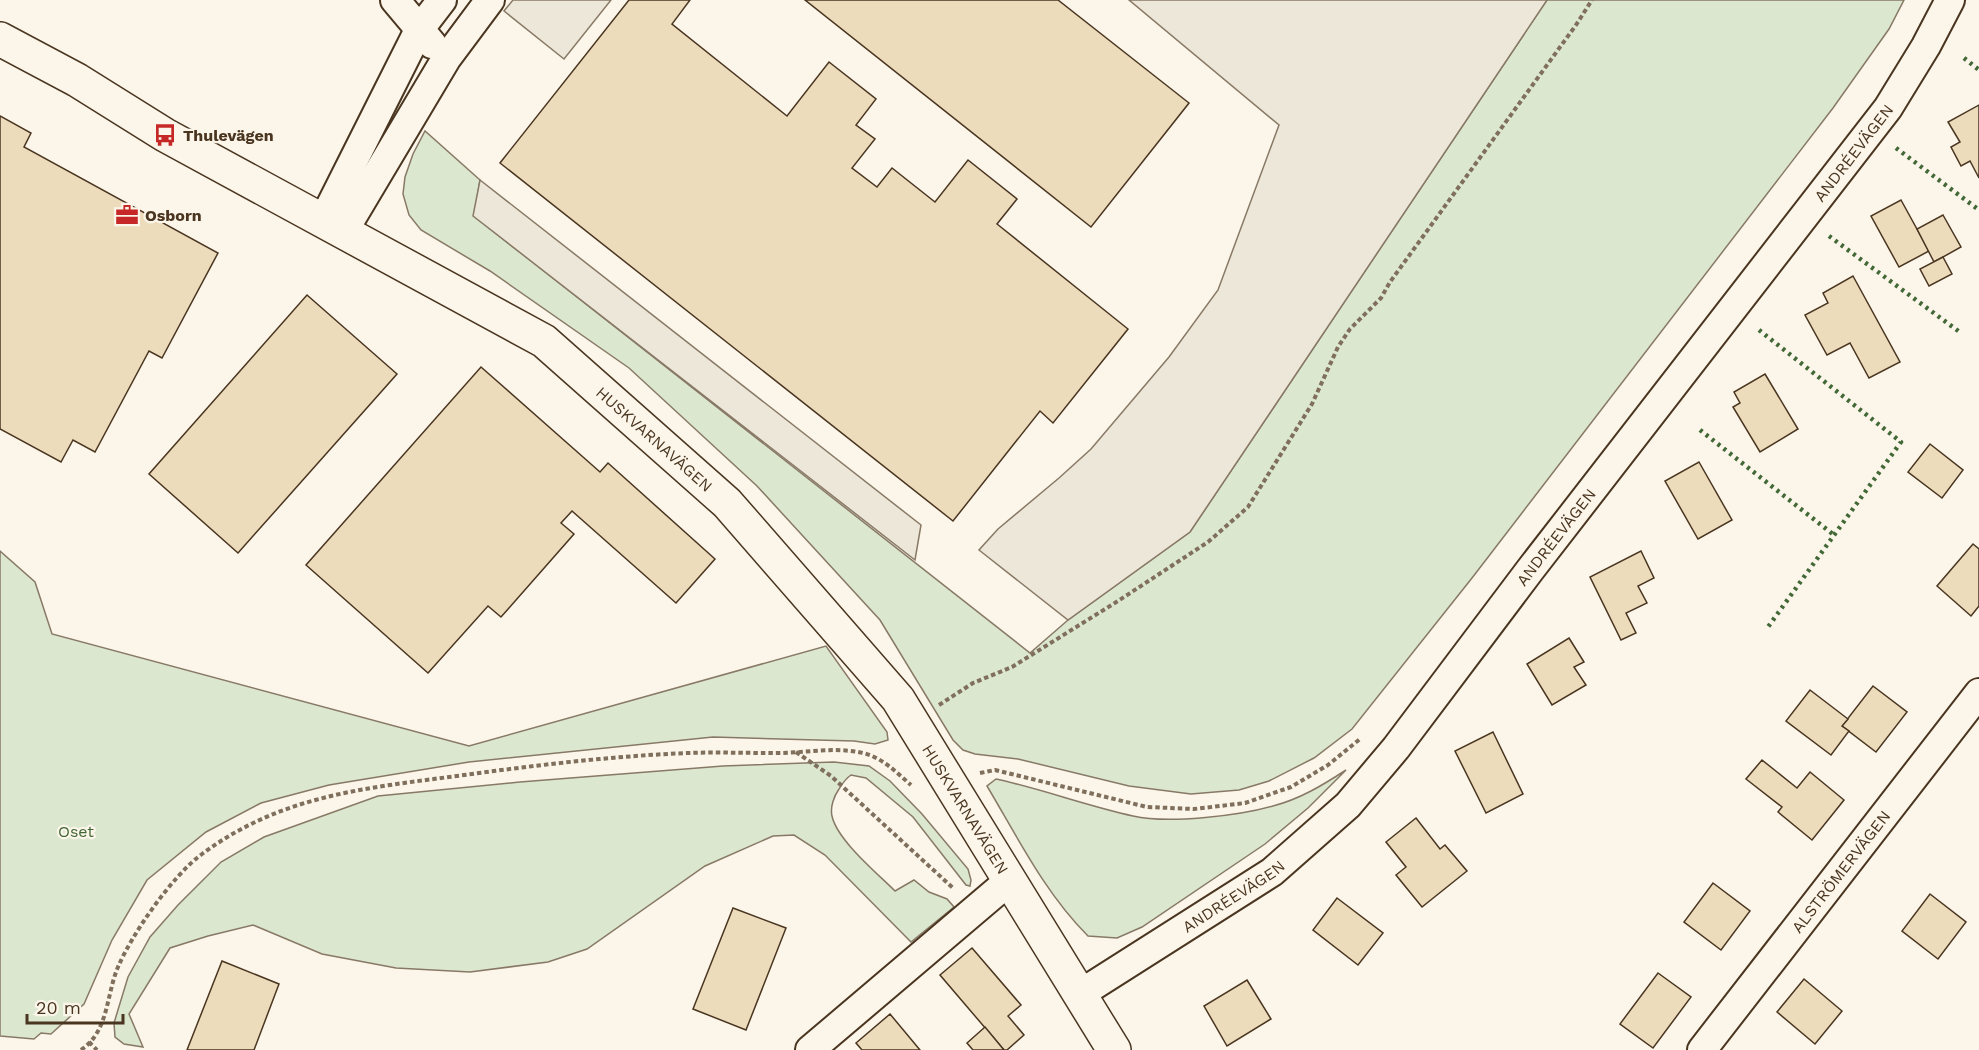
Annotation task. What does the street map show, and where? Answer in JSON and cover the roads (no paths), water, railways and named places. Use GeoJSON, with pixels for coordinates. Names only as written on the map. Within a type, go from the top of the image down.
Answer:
{"type":"FeatureCollection","features":[{"type":"Feature","properties":{"kind":"street"},"geometry":{"type":"LineString","coordinates":[[395,0],[446,59]]}},
{"type":"Feature","properties":{"kind":"street"},"geometry":{"type":"LineString","coordinates":[[333,227],[419,30],[442,0]]}},
{"type":"Feature","properties":{"kind":"street"},"geometry":{"type":"LineString","coordinates":[[333,227],[446,59],[490,0]]}},
{"type":"Feature","properties":{"kind":"street","name":"ANDRÉEVÄGEN"},"geometry":{"type":"LineString","coordinates":[[1080,994],[1272,872],[1348,805],[1396,747],[1530,570],[1888,108],[1926,46],[1950,0]]}},
{"type":"Feature","properties":{"kind":"street","name":"HUSKVARNAVÄGEN"},"geometry":{"type":"LineString","coordinates":[[0,39],[77,80],[165,135],[544,341],[727,503],[898,699],[1114,1050]]}},
{"type":"Feature","properties":{"kind":"street","name":"ALSTRÖMERVÄGEN"},"geometry":{"type":"LineString","coordinates":[[1702,1050],[1979,693]]}},
{"type":"Feature","properties":{"kind":"street"},"geometry":{"type":"LineString","coordinates":[[810,1050],[1009,881]]}},
{"type":"Feature","properties":{"kind":"place","name":"Thulevägen"},"geometry":{"type":"Point","coordinates":[165,135]}},
{"type":"Feature","properties":{"kind":"place","name":"Osborn"},"geometry":{"type":"Point","coordinates":[127,215]}},
{"type":"Feature","properties":{"kind":"park label","name":"Oset"},"geometry":{"type":"Point","coordinates":[76,831]}}]}
